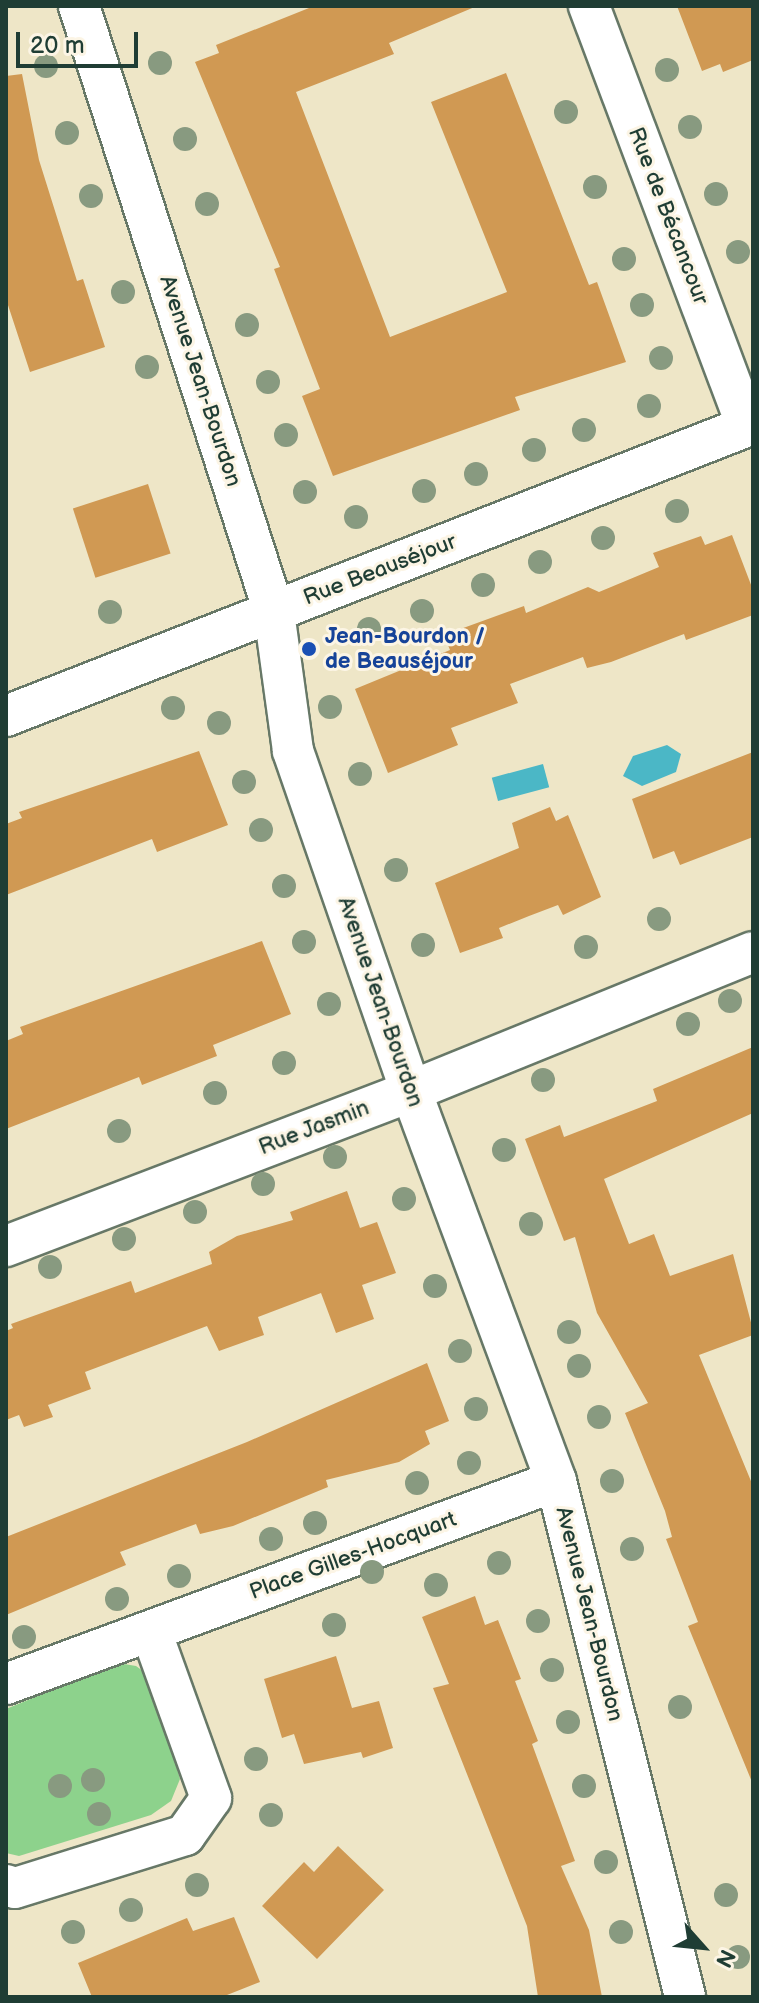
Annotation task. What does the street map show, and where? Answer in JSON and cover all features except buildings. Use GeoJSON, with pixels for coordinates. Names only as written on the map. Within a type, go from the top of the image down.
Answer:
{"type":"FeatureCollection","features":[{"type":"Feature","properties":{"kind":"street","name":"Avenue Jean-Bourdon"},"geometry":{"type":"LineString","coordinates":[[79,6],[274,612],[293,751],[411,1091],[556,1481],[685,1997]]}},
{"type":"Feature","properties":{"kind":"street","name":"Rue de Bécancour"},"geometry":{"type":"LineString","coordinates":[[589,6],[750,425]]}},
{"type":"Feature","properties":{"kind":"street","name":"Rue Beauséjour"},"geometry":{"type":"LineString","coordinates":[[6,716],[750,425]]}},
{"type":"Feature","properties":{"kind":"street","name":"Rue Jasmin"},"geometry":{"type":"LineString","coordinates":[[6,1246],[411,1091],[753,952]]}},
{"type":"Feature","properties":{"kind":"street","name":"Place Gilles-Hocquart"},"geometry":{"type":"LineString","coordinates":[[6,1684],[556,1481]]}},
{"type":"Feature","properties":{"kind":"street"},"geometry":{"type":"LineString","coordinates":[[6,1885],[15,1888],[185,1835],[211,1798],[151,1631]]}},
{"type":"Feature","properties":{"kind":"green space"},"geometry":{"type":"Polygon","coordinates":[[[118,1663],[136,1666],[151,1677],[180,1779],[171,1801],[151,1815],[19,1856],[6,1853],[6,1709],[118,1663]]]}},
{"type":"Feature","properties":{"kind":"water"},"geometry":{"type":"Polygon","coordinates":[[[667,745],[681,754],[676,772],[642,786],[623,776],[633,756],[667,745]]]}},
{"type":"Feature","properties":{"kind":"water"},"geometry":{"type":"Polygon","coordinates":[[[543,764],[549,787],[498,801],[492,778],[543,764]]]}},
{"type":"Feature","properties":{"kind":"place","name":"Jean-Bourdon / de Beauséjour"},"geometry":{"type":"Point","coordinates":[309,649]}}]}
